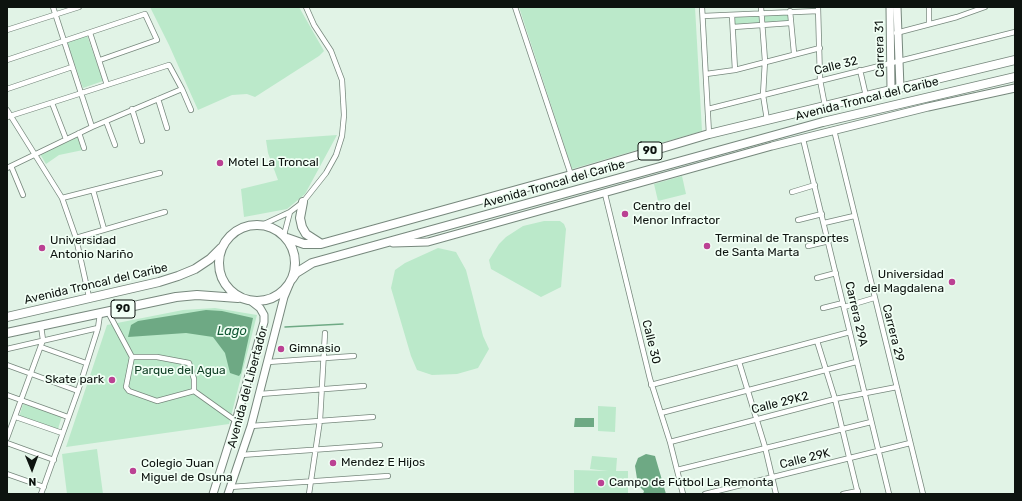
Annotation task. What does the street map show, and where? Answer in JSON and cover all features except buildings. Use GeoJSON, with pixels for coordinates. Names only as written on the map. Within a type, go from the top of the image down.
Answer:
{"type":"FeatureCollection","features":[{"type":"Feature","properties":{"kind":"highway","name":"Avenida Troncal del Caribe"},"geometry":{"type":"LineString","coordinates":[[285,237],[304,244],[320,244],[571,175],[709,134],[1015,60]]}},
{"type":"Feature","properties":{"kind":"highway","name":"Avenida Troncal del Caribe"},"geometry":{"type":"LineString","coordinates":[[291,282],[296,273],[312,263],[823,122],[1015,77]]}},
{"type":"Feature","properties":{"kind":"highway"},"geometry":{"type":"LineString","coordinates":[[303,202],[300,218],[302,227],[309,237],[320,244]]}},
{"type":"Feature","properties":{"kind":"highway"},"geometry":{"type":"LineString","coordinates":[[262,225],[277,230],[285,237],[296,258],[291,282],[272,299],[251,301],[240,298],[227,287],[220,273],[219,256],[226,241],[237,231],[245,227],[262,225]]}},
{"type":"Feature","properties":{"kind":"highway","name":"Avenida Troncal del Caribe"},"geometry":{"type":"LineString","coordinates":[[7,317],[159,282],[178,276],[195,269],[210,259],[226,241]]}},
{"type":"Feature","properties":{"kind":"highway","name":"90"},"geometry":{"type":"LineString","coordinates":[[7,333],[176,297],[197,295],[240,298]]}},
{"type":"Feature","properties":{"kind":"street"},"geometry":{"type":"LineString","coordinates":[[53,7],[63,42],[92,127]]}},
{"type":"Feature","properties":{"kind":"street"},"geometry":{"type":"LineString","coordinates":[[7,30],[79,7]]}},
{"type":"Feature","properties":{"kind":"street"},"geometry":{"type":"LineString","coordinates":[[262,225],[290,212],[303,202],[326,173],[336,155],[342,136],[344,115],[342,80],[331,51],[314,25],[306,7]]}},
{"type":"Feature","properties":{"kind":"street"},"geometry":{"type":"LineString","coordinates":[[515,7],[571,175]]}},
{"type":"Feature","properties":{"kind":"street"},"geometry":{"type":"LineString","coordinates":[[702,7],[709,134]]}},
{"type":"Feature","properties":{"kind":"street"},"geometry":{"type":"LineString","coordinates":[[761,7],[765,61],[763,94],[767,120]]}},
{"type":"Feature","properties":{"kind":"street","name":"Carrera 31"},"geometry":{"type":"LineString","coordinates":[[890,7],[894,33],[895,62],[900,88]]}},
{"type":"Feature","properties":{"kind":"street","name":"Carrera 31"},"geometry":{"type":"LineString","coordinates":[[894,33],[897,7]]}},
{"type":"Feature","properties":{"kind":"street"},"geometry":{"type":"LineString","coordinates":[[929,7],[929,24]]}},
{"type":"Feature","properties":{"kind":"street"},"geometry":{"type":"LineString","coordinates":[[894,33],[957,17],[981,7]]}},
{"type":"Feature","properties":{"kind":"street"},"geometry":{"type":"LineString","coordinates":[[703,16],[732,16],[818,9],[820,80],[825,106]]}},
{"type":"Feature","properties":{"kind":"street"},"geometry":{"type":"LineString","coordinates":[[790,12],[794,53]]}},
{"type":"Feature","properties":{"kind":"street"},"geometry":{"type":"LineString","coordinates":[[7,60],[145,14],[157,40],[100,60]]}},
{"type":"Feature","properties":{"kind":"street"},"geometry":{"type":"LineString","coordinates":[[732,16],[734,27],[735,70]]}},
{"type":"Feature","properties":{"kind":"street"},"geometry":{"type":"LineString","coordinates":[[734,27],[791,23]]}},
{"type":"Feature","properties":{"kind":"street","name":"Calle 32"},"geometry":{"type":"LineString","coordinates":[[708,109],[1015,32]]}},
{"type":"Feature","properties":{"kind":"street"},"geometry":{"type":"LineString","coordinates":[[90,33],[107,85]]}},
{"type":"Feature","properties":{"kind":"street"},"geometry":{"type":"LineString","coordinates":[[706,74],[735,70],[794,53],[820,48]]}},
{"type":"Feature","properties":{"kind":"street","name":"Carrera 31"},"geometry":{"type":"LineString","coordinates":[[891,90],[895,62]]}},
{"type":"Feature","properties":{"kind":"street"},"geometry":{"type":"LineString","coordinates":[[9,116],[169,65],[191,110]]}},
{"type":"Feature","properties":{"kind":"street"},"geometry":{"type":"LineString","coordinates":[[7,89],[72,68]]}},
{"type":"Feature","properties":{"kind":"street"},"geometry":{"type":"LineString","coordinates":[[860,70],[866,96]]}},
{"type":"Feature","properties":{"kind":"street"},"geometry":{"type":"LineString","coordinates":[[387,243],[428,242],[834,130],[1015,88]]}},
{"type":"Feature","properties":{"kind":"street"},"geometry":{"type":"LineString","coordinates":[[23,195],[9,167],[92,127],[182,89]]}},
{"type":"Feature","properties":{"kind":"street"},"geometry":{"type":"LineString","coordinates":[[158,99],[167,128]]}},
{"type":"Feature","properties":{"kind":"street"},"geometry":{"type":"LineString","coordinates":[[52,103],[66,139]]}},
{"type":"Feature","properties":{"kind":"street"},"geometry":{"type":"LineString","coordinates":[[132,109],[142,141]]}},
{"type":"Feature","properties":{"kind":"street"},"geometry":{"type":"LineString","coordinates":[[7,110],[9,116],[62,198],[76,238],[89,297]]}},
{"type":"Feature","properties":{"kind":"street"},"geometry":{"type":"LineString","coordinates":[[106,121],[115,146]]}},
{"type":"Feature","properties":{"kind":"street","name":"Carrera 29"},"geometry":{"type":"LineString","coordinates":[[834,130],[923,494]]}},
{"type":"Feature","properties":{"kind":"street"},"geometry":{"type":"LineString","coordinates":[[79,133],[84,148]]}},
{"type":"Feature","properties":{"kind":"street","name":"Carrera 29A"},"geometry":{"type":"LineString","coordinates":[[803,139],[829,241],[856,362],[889,494]]}},
{"type":"Feature","properties":{"kind":"street"},"geometry":{"type":"LineString","coordinates":[[62,198],[160,172]]}},
{"type":"Feature","properties":{"kind":"street"},"geometry":{"type":"LineString","coordinates":[[792,192],[815,185]]}},
{"type":"Feature","properties":{"kind":"street"},"geometry":{"type":"LineString","coordinates":[[94,190],[104,229]]}},
{"type":"Feature","properties":{"kind":"street","name":"Calle 30"},"geometry":{"type":"LineString","coordinates":[[605,194],[651,385],[670,442],[683,494]]}},
{"type":"Feature","properties":{"kind":"street"},"geometry":{"type":"LineString","coordinates":[[76,238],[165,212]]}},
{"type":"Feature","properties":{"kind":"street"},"geometry":{"type":"LineString","coordinates":[[285,237],[290,212]]}},
{"type":"Feature","properties":{"kind":"street"},"geometry":{"type":"LineString","coordinates":[[798,220],[822,214]]}},
{"type":"Feature","properties":{"kind":"street"},"geometry":{"type":"LineString","coordinates":[[824,223],[854,216]]}},
{"type":"Feature","properties":{"kind":"street"},"geometry":{"type":"LineString","coordinates":[[808,246],[829,241]]}},
{"type":"Feature","properties":{"kind":"street"},"geometry":{"type":"LineString","coordinates":[[817,278],[836,273]]}},
{"type":"Feature","properties":{"kind":"street","name":"Avenida del Libertador"},"geometry":{"type":"LineString","coordinates":[[229,491],[251,426],[284,297],[291,282]]}},
{"type":"Feature","properties":{"kind":"street"},"geometry":{"type":"LineString","coordinates":[[823,308],[874,298]]}},
{"type":"Feature","properties":{"kind":"street","name":"Avenida del Libertador"},"geometry":{"type":"LineString","coordinates":[[213,494],[236,421],[264,322],[264,315],[260,308],[251,301]]}},
{"type":"Feature","properties":{"kind":"street"},"geometry":{"type":"LineString","coordinates":[[41,494],[104,313]]}},
{"type":"Feature","properties":{"kind":"street"},"geometry":{"type":"LineString","coordinates":[[104,313],[132,357],[126,387],[129,391],[157,401],[194,391]]}},
{"type":"Feature","properties":{"kind":"street"},"geometry":{"type":"LineString","coordinates":[[7,438],[9,424],[16,417],[41,347],[43,340],[41,326]]}},
{"type":"Feature","properties":{"kind":"street"},"geometry":{"type":"LineString","coordinates":[[7,349],[98,328]]}},
{"type":"Feature","properties":{"kind":"street"},"geometry":{"type":"LineString","coordinates":[[651,385],[850,332]]}},
{"type":"Feature","properties":{"kind":"street"},"geometry":{"type":"LineString","coordinates":[[309,494],[320,420],[325,333]]}},
{"type":"Feature","properties":{"kind":"street"},"geometry":{"type":"LineString","coordinates":[[816,341],[835,399],[858,492],[843,494]]}},
{"type":"Feature","properties":{"kind":"street"},"geometry":{"type":"LineString","coordinates":[[41,347],[86,363]]}},
{"type":"Feature","properties":{"kind":"street"},"geometry":{"type":"LineString","coordinates":[[268,362],[354,356]]}},
{"type":"Feature","properties":{"kind":"street"},"geometry":{"type":"LineString","coordinates":[[132,357],[157,357],[189,363],[194,379],[194,391]]}},
{"type":"Feature","properties":{"kind":"street"},"geometry":{"type":"LineString","coordinates":[[740,362],[765,447],[776,494]]}},
{"type":"Feature","properties":{"kind":"street"},"geometry":{"type":"LineString","coordinates":[[661,413],[824,369],[856,362]]}},
{"type":"Feature","properties":{"kind":"street"},"geometry":{"type":"LineString","coordinates":[[7,365],[78,391]]}},
{"type":"Feature","properties":{"kind":"street"},"geometry":{"type":"LineString","coordinates":[[260,394],[364,386]]}},
{"type":"Feature","properties":{"kind":"street","name":"Calle 29K2"},"geometry":{"type":"LineString","coordinates":[[670,442],[835,399],[896,388]]}},
{"type":"Feature","properties":{"kind":"street"},"geometry":{"type":"LineString","coordinates":[[194,391],[236,421]]}},
{"type":"Feature","properties":{"kind":"street"},"geometry":{"type":"LineString","coordinates":[[7,395],[68,417]]}},
{"type":"Feature","properties":{"kind":"street"},"geometry":{"type":"LineString","coordinates":[[251,426],[373,416]]}},
{"type":"Feature","properties":{"kind":"street"},"geometry":{"type":"LineString","coordinates":[[16,417],[62,433]]}},
{"type":"Feature","properties":{"kind":"street"},"geometry":{"type":"LineString","coordinates":[[677,470],[871,422]]}},
{"type":"Feature","properties":{"kind":"street"},"geometry":{"type":"LineString","coordinates":[[7,442],[54,460]]}},
{"type":"Feature","properties":{"kind":"street","name":"Calle 29K"},"geometry":{"type":"LineString","coordinates":[[705,494],[910,443]]}},
{"type":"Feature","properties":{"kind":"street"},"geometry":{"type":"LineString","coordinates":[[241,455],[315,451],[380,445]]}},
{"type":"Feature","properties":{"kind":"street"},"geometry":{"type":"LineString","coordinates":[[7,474],[44,487]]}},
{"type":"Feature","properties":{"kind":"street"},"geometry":{"type":"LineString","coordinates":[[229,491],[310,481],[388,476]]}},
{"type":"Feature","properties":{"kind":"green space"},"geometry":{"type":"Polygon","coordinates":[[[150,7],[299,7],[324,51],[319,56],[255,97],[247,94],[232,95],[198,110],[150,7]]]}},
{"type":"Feature","properties":{"kind":"green space"},"geometry":{"type":"Polygon","coordinates":[[[519,7],[695,7],[702,131],[572,169],[519,7]]]}},
{"type":"Feature","properties":{"kind":"green space"},"geometry":{"type":"Polygon","coordinates":[[[764,14],[789,14],[789,23],[765,24],[764,14]]]}},
{"type":"Feature","properties":{"kind":"green space"},"geometry":{"type":"Polygon","coordinates":[[[734,16],[760,16],[760,23],[735,25],[734,16]]]}},
{"type":"Feature","properties":{"kind":"green space"},"geometry":{"type":"Polygon","coordinates":[[[87,35],[103,81],[83,88],[67,42],[87,35]]]}},
{"type":"Feature","properties":{"kind":"green space"},"geometry":{"type":"Polygon","coordinates":[[[337,135],[305,194],[287,209],[244,217],[241,189],[278,180],[268,153],[266,140],[337,135]]]}},
{"type":"Feature","properties":{"kind":"green space"},"geometry":{"type":"Polygon","coordinates":[[[78,137],[83,150],[59,155],[46,164],[40,154],[78,137]]]}},
{"type":"Feature","properties":{"kind":"green space"},"geometry":{"type":"Polygon","coordinates":[[[682,176],[686,194],[658,201],[654,184],[682,176]]]}},
{"type":"Feature","properties":{"kind":"green space"},"geometry":{"type":"Polygon","coordinates":[[[544,221],[560,221],[564,224],[566,229],[561,287],[541,297],[491,269],[489,260],[499,244],[506,237],[523,226],[544,221]]]}},
{"type":"Feature","properties":{"kind":"green space"},"geometry":{"type":"Polygon","coordinates":[[[438,248],[456,252],[466,270],[483,336],[489,349],[478,368],[457,374],[432,375],[417,370],[411,356],[391,288],[395,270],[405,263],[438,248]]]}},
{"type":"Feature","properties":{"kind":"green space","name":"Parque del Agua"},"geometry":{"type":"Polygon","coordinates":[[[215,308],[257,315],[229,424],[66,447],[107,325],[183,310],[215,308]]]}},
{"type":"Feature","properties":{"kind":"green space"},"geometry":{"type":"Polygon","coordinates":[[[23,404],[62,416],[58,429],[19,417],[23,404]]]}},
{"type":"Feature","properties":{"kind":"green space"},"geometry":{"type":"Polygon","coordinates":[[[598,406],[616,407],[615,432],[598,431],[598,406]]]}},
{"type":"Feature","properties":{"kind":"green space"},"geometry":{"type":"Polygon","coordinates":[[[97,449],[103,494],[67,494],[62,454],[97,449]]]}},
{"type":"Feature","properties":{"kind":"green space","name":"Campo de Fútbol La Remonta"},"geometry":{"type":"Polygon","coordinates":[[[592,456],[617,458],[616,471],[628,471],[628,494],[574,494],[574,470],[608,471],[590,469],[592,456]]]}},
{"type":"Feature","properties":{"kind":"water","name":"Lago"},"geometry":{"type":"Polygon","coordinates":[[[206,310],[222,311],[253,318],[241,373],[239,376],[230,373],[225,353],[213,337],[186,333],[128,337],[131,325],[138,321],[206,310]]]}},
{"type":"Feature","properties":{"kind":"water"},"geometry":{"type":"Polygon","coordinates":[[[575,418],[594,418],[594,427],[574,427],[575,418]]]}},
{"type":"Feature","properties":{"kind":"water"},"geometry":{"type":"Polygon","coordinates":[[[646,454],[655,456],[666,494],[643,494],[644,491],[638,485],[635,466],[638,458],[646,454]]]}},
{"type":"Feature","properties":{"kind":"waterway"},"geometry":{"type":"LineString","coordinates":[[285,327],[343,324]]}},
{"type":"Feature","properties":{"kind":"place","name":"Motel La Troncal"},"geometry":{"type":"Point","coordinates":[220,163]}},
{"type":"Feature","properties":{"kind":"place","name":"Centro del Menor Infractor"},"geometry":{"type":"Point","coordinates":[625,214]}},
{"type":"Feature","properties":{"kind":"place","name":"Terminal de Transportes de Santa Marta"},"geometry":{"type":"Point","coordinates":[707,246]}},
{"type":"Feature","properties":{"kind":"place","name":"Universidad Antonio Nariño"},"geometry":{"type":"Point","coordinates":[42,248]}},
{"type":"Feature","properties":{"kind":"place","name":"Universidad del Magdalena"},"geometry":{"type":"Point","coordinates":[952,282]}},
{"type":"Feature","properties":{"kind":"place","name":"Gimnasio"},"geometry":{"type":"Point","coordinates":[281,349]}},
{"type":"Feature","properties":{"kind":"place","name":"Skate park"},"geometry":{"type":"Point","coordinates":[112,380]}},
{"type":"Feature","properties":{"kind":"place","name":"Mendez E Hijos"},"geometry":{"type":"Point","coordinates":[333,463]}},
{"type":"Feature","properties":{"kind":"place","name":"Colegio Juan Miguel de Osuna"},"geometry":{"type":"Point","coordinates":[133,471]}},
{"type":"Feature","properties":{"kind":"place","name":"Campo de Fútbol La Remonta"},"geometry":{"type":"Point","coordinates":[601,483]}}]}
